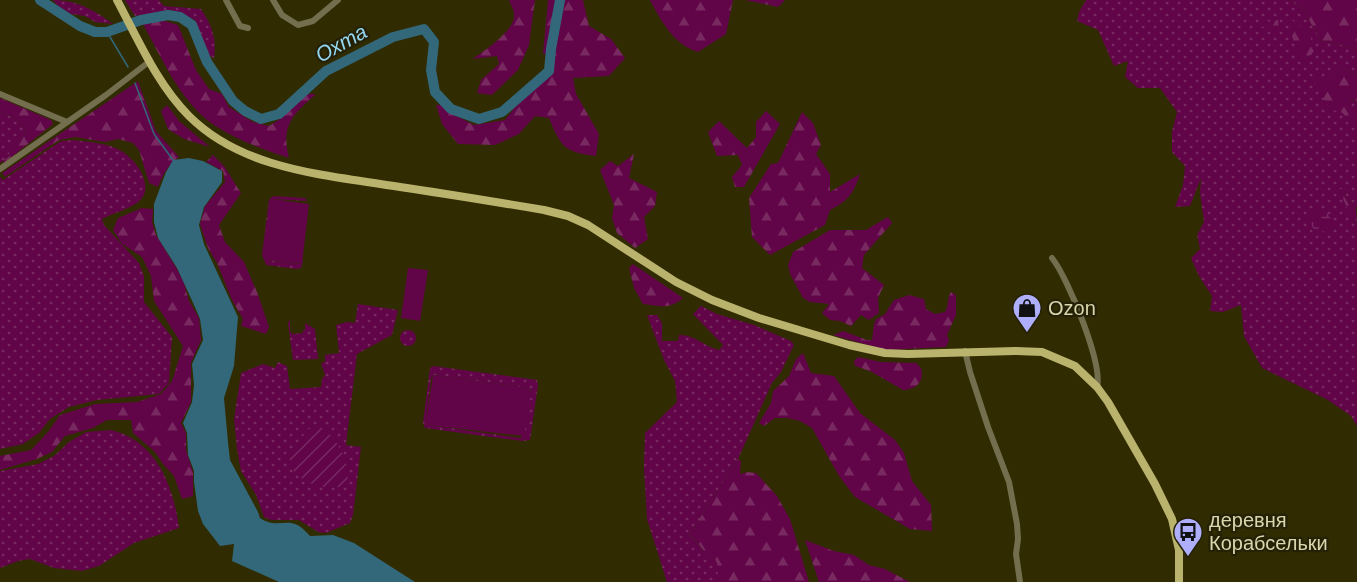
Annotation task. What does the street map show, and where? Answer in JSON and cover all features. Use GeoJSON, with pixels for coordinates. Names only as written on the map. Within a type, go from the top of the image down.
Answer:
{"type":"FeatureCollection","features":[{"type":"Feature","properties":{"kind":"main road"},"geometry":{"type":"LineString","coordinates":[[119,3],[150,61],[170,93],[188,115],[209,133],[252,157],[309,172],[544,210],[568,216],[588,225],[676,282],[712,300],[759,318],[849,345],[885,353],[908,354],[965,351],[1042,352],[1075,366],[1097,387],[1155,484],[1172,519],[1179,550],[1179,582]]}},
{"type":"Feature","properties":{"kind":"street"},"geometry":{"type":"LineString","coordinates":[[226,0],[240,26],[248,27]]}},
{"type":"Feature","properties":{"kind":"street"},"geometry":{"type":"LineString","coordinates":[[273,0],[282,15],[298,25],[314,21],[337,0]]}},
{"type":"Feature","properties":{"kind":"street"},"geometry":{"type":"LineString","coordinates":[[0,168],[150,61]]}},
{"type":"Feature","properties":{"kind":"street"},"geometry":{"type":"LineString","coordinates":[[0,94],[66,122]]}},
{"type":"Feature","properties":{"kind":"street"},"geometry":{"type":"LineString","coordinates":[[1052,258],[1089,336],[1098,379],[1097,387]]}},
{"type":"Feature","properties":{"kind":"street"},"geometry":{"type":"LineString","coordinates":[[965,351],[988,428],[1009,482],[1017,524],[1016,554],[1020,582]]}},
{"type":"Feature","properties":{"kind":"green space"},"geometry":{"type":"Polygon","coordinates":[[[53,0],[62,0],[85,7],[113,24],[95,22],[85,16],[71,14],[53,0]]]}},
{"type":"Feature","properties":{"kind":"green space"},"geometry":{"type":"Polygon","coordinates":[[[125,0],[159,0],[164,6],[201,9],[213,32],[214,58],[208,55],[195,20],[172,10],[135,16],[125,0]]]}},
{"type":"Feature","properties":{"kind":"green space"},"geometry":{"type":"Polygon","coordinates":[[[509,0],[535,0],[529,45],[518,70],[492,95],[477,93],[481,80],[499,64],[497,56],[473,59],[499,39],[514,20],[509,0]]]}},
{"type":"Feature","properties":{"kind":"green space"},"geometry":{"type":"Polygon","coordinates":[[[548,0],[557,0],[547,54],[543,54],[548,0]]]}},
{"type":"Feature","properties":{"kind":"green space"},"geometry":{"type":"Polygon","coordinates":[[[564,0],[583,0],[589,26],[611,39],[625,58],[609,76],[573,78],[576,94],[599,134],[596,156],[570,150],[557,136],[549,118],[535,116],[519,134],[495,145],[458,144],[442,124],[436,105],[442,105],[449,112],[474,125],[505,120],[523,97],[551,74],[564,0]]]}},
{"type":"Feature","properties":{"kind":"green space"},"geometry":{"type":"Polygon","coordinates":[[[650,0],[733,0],[726,34],[698,52],[689,49],[669,31],[650,0]]]}},
{"type":"Feature","properties":{"kind":"green space"},"geometry":{"type":"Polygon","coordinates":[[[745,0],[785,0],[778,7],[745,0]]]}},
{"type":"Feature","properties":{"kind":"green space"},"geometry":{"type":"Polygon","coordinates":[[[1086,0],[1290,0],[1303,10],[1321,40],[1357,49],[1357,75],[1341,67],[1348,106],[1350,99],[1357,103],[1357,207],[1349,201],[1343,189],[1353,222],[1357,224],[1357,426],[1351,416],[1328,400],[1262,368],[1244,336],[1241,305],[1223,312],[1210,311],[1212,296],[1191,258],[1200,249],[1197,235],[1204,222],[1200,193],[1201,178],[1190,206],[1175,207],[1183,185],[1185,166],[1172,152],[1172,132],[1177,112],[1160,88],[1138,88],[1125,77],[1128,61],[1114,66],[1098,30],[1077,21],[1086,0]],[[1288,21],[1300,59],[1310,56],[1288,21]]]}},
{"type":"Feature","properties":{"kind":"green space"},"geometry":{"type":"Polygon","coordinates":[[[1290,0],[1357,0],[1357,49],[1321,40],[1303,10],[1290,0]]]}},
{"type":"Feature","properties":{"kind":"green space"},"geometry":{"type":"Polygon","coordinates":[[[162,20],[178,25],[196,70],[209,89],[222,94],[229,107],[253,122],[269,126],[283,117],[288,108],[305,94],[316,94],[290,122],[286,137],[289,158],[250,144],[223,130],[191,104],[173,79],[143,24],[162,20]]]}},
{"type":"Feature","properties":{"kind":"green space"},"geometry":{"type":"Polygon","coordinates":[[[1278,20],[1279,29],[1272,34],[1262,26],[1265,22],[1278,20]]]}},
{"type":"Feature","properties":{"kind":"green space"},"geometry":{"type":"Polygon","coordinates":[[[1292,20],[1310,35],[1314,51],[1310,56],[1300,60],[1287,21],[1292,20]]]}},
{"type":"Feature","properties":{"kind":"green space"},"geometry":{"type":"Polygon","coordinates":[[[1341,67],[1357,75],[1357,103],[1351,99],[1348,106],[1356,113],[1354,121],[1348,123],[1343,113],[1330,109],[1314,82],[1316,78],[1326,82],[1341,67]]]}},
{"type":"Feature","properties":{"kind":"green space"},"geometry":{"type":"Polygon","coordinates":[[[138,81],[156,131],[179,157],[166,170],[158,187],[149,183],[139,150],[133,143],[118,139],[105,142],[75,137],[59,140],[5,177],[2,173],[138,81]]]}},
{"type":"Feature","properties":{"kind":"green space"},"geometry":{"type":"Polygon","coordinates":[[[0,98],[51,120],[53,124],[4,163],[3,161],[10,156],[8,151],[25,135],[26,130],[16,119],[0,112],[0,98]]]}},
{"type":"Feature","properties":{"kind":"green space"},"geometry":{"type":"Polygon","coordinates":[[[167,105],[179,121],[210,147],[184,139],[168,129],[161,111],[167,105]]]}},
{"type":"Feature","properties":{"kind":"green space"},"geometry":{"type":"Polygon","coordinates":[[[766,111],[780,124],[744,187],[735,187],[732,177],[742,165],[738,155],[717,156],[708,132],[719,121],[747,148],[756,137],[756,122],[766,111]]]}},
{"type":"Feature","properties":{"kind":"green space"},"geometry":{"type":"Polygon","coordinates":[[[0,112],[16,119],[26,130],[25,135],[9,151],[10,156],[0,163],[0,112]]]}},
{"type":"Feature","properties":{"kind":"green space"},"geometry":{"type":"Polygon","coordinates":[[[802,112],[813,123],[821,145],[816,154],[830,174],[830,192],[860,174],[850,196],[830,210],[825,225],[770,255],[752,237],[749,198],[771,164],[778,163],[802,112]]]}},
{"type":"Feature","properties":{"kind":"green space"},"geometry":{"type":"Polygon","coordinates":[[[61,141],[99,143],[118,149],[135,163],[143,176],[145,191],[143,197],[129,208],[102,219],[104,225],[139,263],[144,276],[144,302],[172,337],[169,383],[159,394],[97,400],[69,407],[50,419],[39,433],[23,444],[0,449],[0,177],[3,180],[61,141]]]}},
{"type":"Feature","properties":{"kind":"green space"},"geometry":{"type":"Polygon","coordinates":[[[634,154],[629,178],[657,192],[655,206],[644,217],[648,239],[635,248],[617,233],[612,218],[614,205],[600,170],[610,161],[618,166],[634,154]]]}},
{"type":"Feature","properties":{"kind":"green space"},"geometry":{"type":"Polygon","coordinates":[[[213,155],[224,166],[241,193],[219,225],[225,242],[244,262],[257,292],[269,327],[266,334],[241,326],[243,319],[208,248],[200,224],[205,206],[225,182],[223,171],[206,162],[213,155]]]}},
{"type":"Feature","properties":{"kind":"green space"},"geometry":{"type":"Polygon","coordinates":[[[1339,189],[1343,189],[1349,201],[1356,206],[1357,224],[1353,222],[1339,189]]]}},
{"type":"Feature","properties":{"kind":"green space"},"geometry":{"type":"Polygon","coordinates":[[[273,196],[305,198],[307,201],[273,199],[266,260],[299,264],[303,261],[301,268],[266,265],[262,255],[269,200],[273,196]]]}},
{"type":"Feature","properties":{"kind":"green space"},"geometry":{"type":"Polygon","coordinates":[[[273,199],[309,204],[302,264],[266,260],[263,257],[270,201],[273,199]]]}},
{"type":"Feature","properties":{"kind":"green space"},"geometry":{"type":"Polygon","coordinates":[[[142,208],[153,209],[152,222],[156,235],[177,269],[189,301],[199,318],[201,340],[191,363],[191,402],[181,423],[186,433],[186,450],[193,472],[193,496],[182,499],[174,476],[155,452],[133,433],[131,420],[107,420],[93,428],[65,436],[52,452],[0,470],[0,456],[31,450],[60,415],[95,404],[137,402],[161,394],[172,381],[183,346],[154,301],[151,276],[142,257],[122,244],[113,230],[118,218],[142,208]]]}},
{"type":"Feature","properties":{"kind":"green space"},"geometry":{"type":"Polygon","coordinates":[[[1317,208],[1327,213],[1334,223],[1329,231],[1316,232],[1307,220],[1308,213],[1317,208]]]}},
{"type":"Feature","properties":{"kind":"green space"},"geometry":{"type":"Polygon","coordinates":[[[888,217],[892,223],[864,255],[862,268],[884,285],[878,298],[879,313],[869,320],[861,315],[851,326],[830,320],[822,313],[829,304],[810,302],[803,298],[790,274],[788,265],[793,252],[830,230],[866,230],[888,217]]]}},
{"type":"Feature","properties":{"kind":"green space"},"geometry":{"type":"Polygon","coordinates":[[[633,264],[683,298],[669,306],[643,304],[634,288],[629,268],[633,264]]]}},
{"type":"Feature","properties":{"kind":"green space"},"geometry":{"type":"Polygon","coordinates":[[[408,268],[428,270],[420,321],[401,318],[408,268]]]}},
{"type":"Feature","properties":{"kind":"green space"},"geometry":{"type":"Polygon","coordinates":[[[951,292],[956,295],[956,315],[947,335],[949,340],[946,347],[885,350],[833,335],[843,331],[872,340],[876,319],[885,314],[894,300],[909,295],[924,299],[926,309],[935,314],[945,312],[951,292]]]}},
{"type":"Feature","properties":{"kind":"green space"},"geometry":{"type":"Polygon","coordinates":[[[358,304],[398,310],[392,335],[357,354],[346,445],[361,447],[353,515],[350,523],[326,533],[318,532],[299,520],[271,520],[264,517],[256,495],[241,471],[234,419],[241,373],[263,364],[275,368],[278,362],[287,366],[290,389],[321,387],[325,375],[321,363],[325,362],[325,355],[339,353],[336,325],[347,322],[355,323],[358,304]]]}},
{"type":"Feature","properties":{"kind":"green space"},"geometry":{"type":"Polygon","coordinates":[[[701,306],[717,314],[754,325],[791,341],[794,345],[781,372],[772,383],[738,459],[689,535],[718,561],[718,582],[667,582],[647,519],[644,468],[645,433],[677,402],[675,381],[664,360],[647,315],[657,315],[662,323],[662,341],[678,341],[679,335],[684,335],[719,350],[723,345],[693,314],[701,306]]]}},
{"type":"Feature","properties":{"kind":"green space"},"geometry":{"type":"Polygon","coordinates":[[[290,319],[292,334],[303,333],[305,323],[315,329],[318,359],[293,360],[288,323],[290,319]]]}},
{"type":"Feature","properties":{"kind":"green space"},"geometry":{"type":"Polygon","coordinates":[[[408,330],[414,332],[416,338],[414,344],[408,346],[402,344],[400,338],[402,332],[408,330]]]}},
{"type":"Feature","properties":{"kind":"green space"},"geometry":{"type":"Polygon","coordinates":[[[803,353],[811,373],[834,376],[860,413],[895,440],[904,453],[912,481],[931,505],[932,531],[910,529],[855,497],[839,476],[812,428],[800,421],[787,418],[775,418],[764,426],[759,423],[771,403],[773,391],[789,376],[796,359],[803,353]]]}},
{"type":"Feature","properties":{"kind":"green space"},"geometry":{"type":"Polygon","coordinates":[[[858,357],[881,362],[916,363],[921,368],[922,377],[918,384],[903,390],[870,371],[855,366],[854,361],[858,357]]]}},
{"type":"Feature","properties":{"kind":"green space"},"geometry":{"type":"Polygon","coordinates":[[[433,366],[537,380],[530,440],[522,441],[425,428],[423,423],[430,368],[433,366]],[[434,375],[431,378],[426,421],[428,425],[521,438],[531,390],[434,375]]]}},
{"type":"Feature","properties":{"kind":"green space"},"geometry":{"type":"Polygon","coordinates":[[[433,375],[529,388],[531,392],[524,436],[428,425],[426,421],[433,375]]]}},
{"type":"Feature","properties":{"kind":"green space"},"geometry":{"type":"Polygon","coordinates":[[[322,428],[333,438],[343,454],[348,479],[346,486],[322,487],[309,483],[291,468],[291,457],[300,445],[305,431],[322,428]]]}},
{"type":"Feature","properties":{"kind":"green space"},"geometry":{"type":"Polygon","coordinates":[[[111,430],[127,435],[140,444],[160,467],[173,497],[179,528],[134,543],[99,566],[82,571],[54,568],[30,559],[0,568],[0,471],[38,464],[54,456],[69,442],[86,432],[111,430]]]}},
{"type":"Feature","properties":{"kind":"green space"},"geometry":{"type":"Polygon","coordinates":[[[738,459],[741,461],[740,474],[756,473],[777,496],[790,519],[809,582],[718,582],[717,561],[689,535],[738,459]]]}},
{"type":"Feature","properties":{"kind":"green space"},"geometry":{"type":"Polygon","coordinates":[[[805,540],[834,551],[854,555],[869,565],[885,569],[910,582],[819,582],[805,540]]]}},
{"type":"Feature","properties":{"kind":"water"},"geometry":{"type":"Polygon","coordinates":[[[189,158],[203,161],[222,171],[222,182],[204,207],[199,225],[204,244],[238,317],[234,366],[224,398],[228,442],[230,460],[260,518],[267,522],[296,525],[310,536],[333,535],[354,543],[415,582],[279,582],[232,561],[234,544],[220,546],[203,524],[198,511],[194,471],[188,455],[187,433],[183,423],[192,402],[194,385],[192,364],[203,340],[200,319],[177,268],[158,238],[154,222],[154,204],[166,172],[173,160],[189,158]]]}},
{"type":"Feature","properties":{"kind":"waterway","name":"Охта"},"geometry":{"type":"LineString","coordinates":[[40,0],[80,26],[95,32],[107,32],[141,20],[168,15],[180,17],[192,25],[207,62],[233,101],[245,111],[261,119],[279,114],[326,71],[393,37],[424,29],[434,42],[431,70],[435,92],[451,109],[479,119],[502,112],[549,71],[560,0]]}},
{"type":"Feature","properties":{"kind":"waterway"},"geometry":{"type":"LineString","coordinates":[[107,32],[128,67]]}},
{"type":"Feature","properties":{"kind":"waterway"},"geometry":{"type":"LineString","coordinates":[[135,83],[154,134],[173,160]]}},
{"type":"Feature","properties":{"kind":"place","name":"Ozon"},"geometry":{"type":"Point","coordinates":[1027,334]}},
{"type":"Feature","properties":{"kind":"place","name":"деревня Корабсельки"},"geometry":{"type":"Point","coordinates":[1188,558]}}]}
